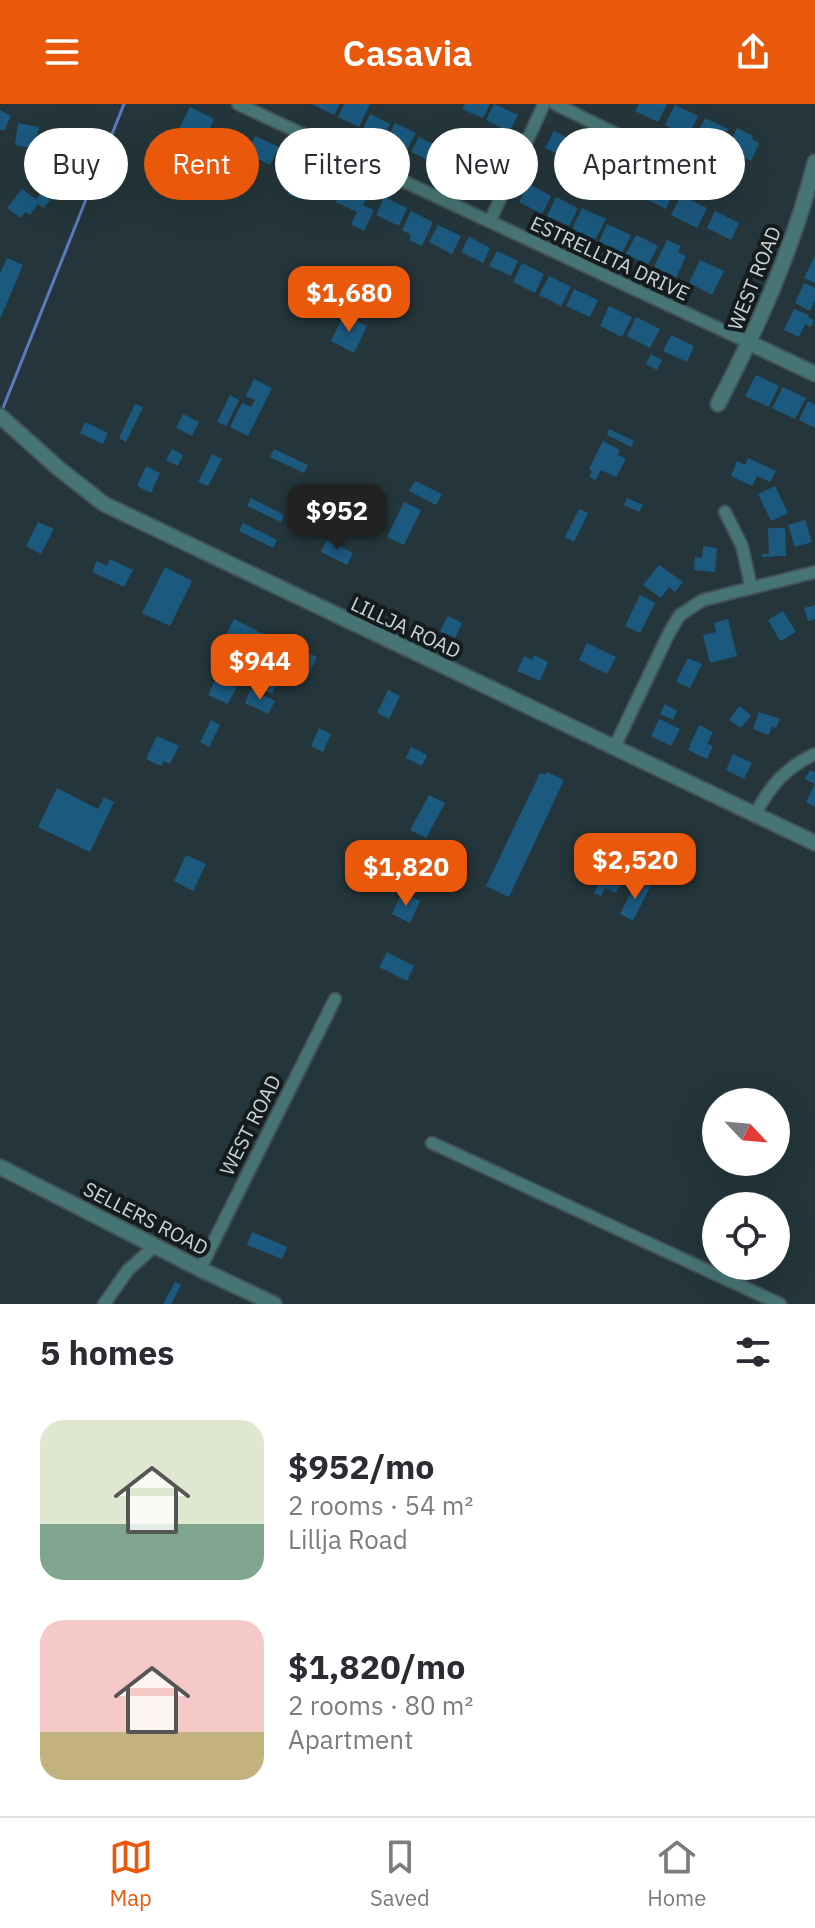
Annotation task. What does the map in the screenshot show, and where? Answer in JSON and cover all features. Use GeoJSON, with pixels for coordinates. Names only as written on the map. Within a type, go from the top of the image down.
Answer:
{"type":"FeatureCollection","features":[{"type":"Feature","properties":{"kind":"street","name":"ESTRELLITA DRIVE"},"geometry":{"type":"LineString","coordinates":[[238,104],[750,343]]}},
{"type":"Feature","properties":{"kind":"street"},"geometry":{"type":"LineString","coordinates":[[490,221],[544,104]]}},
{"type":"Feature","properties":{"kind":"street"},"geometry":{"type":"LineString","coordinates":[[555,104],[604,128]]}},
{"type":"Feature","properties":{"kind":"street","name":"WEST ROAD"},"geometry":{"type":"LineString","coordinates":[[718,404],[773,290],[815,162]]}},
{"type":"Feature","properties":{"kind":"street"},"geometry":{"type":"LineString","coordinates":[[750,343],[815,374]]}},
{"type":"Feature","properties":{"kind":"street","name":"LILLJA ROAD"},"geometry":{"type":"LineString","coordinates":[[6,420],[58,468],[104,504],[815,843]]}},
{"type":"Feature","properties":{"kind":"street"},"geometry":{"type":"LineString","coordinates":[[725,512],[742,546],[751,587]]}},
{"type":"Feature","properties":{"kind":"street"},"geometry":{"type":"LineString","coordinates":[[614,748],[680,615],[703,600],[815,572]]}},
{"type":"Feature","properties":{"kind":"street"},"geometry":{"type":"LineString","coordinates":[[755,815],[772,786],[787,771],[815,754]]}},
{"type":"Feature","properties":{"kind":"street","name":"WEST ROAD"},"geometry":{"type":"LineString","coordinates":[[200,1269],[335,999]]}},
{"type":"Feature","properties":{"kind":"street"},"geometry":{"type":"LineString","coordinates":[[432,1143],[780,1304]]}},
{"type":"Feature","properties":{"kind":"street","name":"SELLERS ROAD"},"geometry":{"type":"LineString","coordinates":[[0,1167],[274,1304]]}},
{"type":"Feature","properties":{"kind":"street"},"geometry":{"type":"LineString","coordinates":[[104,1304],[128,1270],[155,1246]]}},
{"type":"Feature","properties":{"kind":"building"},"geometry":{"type":"Polygon","coordinates":[[[312,104],[340,104],[334,115],[312,104]]]}},
{"type":"Feature","properties":{"kind":"building"},"geometry":{"type":"Polygon","coordinates":[[[344,104],[370,104],[359,127],[338,117],[344,104]]]}},
{"type":"Feature","properties":{"kind":"building"},"geometry":{"type":"Polygon","coordinates":[[[465,104],[490,104],[483,118],[462,109],[465,104]]]}},
{"type":"Feature","properties":{"kind":"building"},"geometry":{"type":"Polygon","coordinates":[[[494,104],[518,115],[511,128],[501,128],[486,120],[494,104]]]}},
{"type":"Feature","properties":{"kind":"building"},"geometry":{"type":"Polygon","coordinates":[[[639,104],[667,104],[658,122],[635,111],[639,104]]]}},
{"type":"Feature","properties":{"kind":"building"},"geometry":{"type":"Polygon","coordinates":[[[675,105],[698,116],[692,128],[665,125],[675,105]]]}},
{"type":"Feature","properties":{"kind":"building"},"geometry":{"type":"Polygon","coordinates":[[[190,107],[214,119],[210,128],[180,128],[190,107]]]}},
{"type":"Feature","properties":{"kind":"building"},"geometry":{"type":"Polygon","coordinates":[[[0,110],[11,116],[4,131],[0,129],[0,110]]]}},
{"type":"Feature","properties":{"kind":"building"},"geometry":{"type":"Polygon","coordinates":[[[370,114],[390,124],[388,128],[363,128],[370,114]]]}},
{"type":"Feature","properties":{"kind":"building"},"geometry":{"type":"Polygon","coordinates":[[[705,118],[726,128],[700,128],[705,118]]]}},
{"type":"Feature","properties":{"kind":"building"},"geometry":{"type":"Polygon","coordinates":[[[18,123],[39,127],[24,128],[24,147],[15,145],[18,123]]]}},
{"type":"Feature","properties":{"kind":"building"},"geometry":{"type":"Polygon","coordinates":[[[410,130],[416,133],[410,144],[410,130]]]}},
{"type":"Feature","properties":{"kind":"building"},"geometry":{"type":"Polygon","coordinates":[[[554,131],[554,152],[545,148],[554,131]]]}},
{"type":"Feature","properties":{"kind":"building"},"geometry":{"type":"Polygon","coordinates":[[[745,132],[759,143],[751,161],[745,158],[745,132]]]}},
{"type":"Feature","properties":{"kind":"building"},"geometry":{"type":"Polygon","coordinates":[[[419,137],[426,140],[426,159],[411,152],[419,137]]]}},
{"type":"Feature","properties":{"kind":"building"},"geometry":{"type":"Polygon","coordinates":[[[259,138],[275,145],[275,155],[270,165],[259,160],[259,138]]]}},
{"type":"Feature","properties":{"kind":"building"},"geometry":{"type":"Polygon","coordinates":[[[22,189],[24,200],[50,200],[44,208],[38,204],[30,215],[25,212],[21,218],[7,208],[22,189]]]}},
{"type":"Feature","properties":{"kind":"building"},"geometry":{"type":"Polygon","coordinates":[[[538,189],[551,196],[542,214],[519,202],[538,200],[538,189]]]}},
{"type":"Feature","properties":{"kind":"building"},"geometry":{"type":"Polygon","coordinates":[[[366,200],[363,205],[374,210],[364,231],[351,224],[357,212],[336,202],[366,200]]]}},
{"type":"Feature","properties":{"kind":"building"},"geometry":{"type":"Polygon","coordinates":[[[383,200],[407,208],[399,226],[376,215],[383,200]]]}},
{"type":"Feature","properties":{"kind":"building"},"geometry":{"type":"Polygon","coordinates":[[[555,200],[578,208],[569,226],[547,216],[555,200]]]}},
{"type":"Feature","properties":{"kind":"building"},"geometry":{"type":"Polygon","coordinates":[[[648,200],[670,200],[666,209],[648,200]]]}},
{"type":"Feature","properties":{"kind":"building"},"geometry":{"type":"Polygon","coordinates":[[[678,200],[691,200],[707,208],[697,228],[671,215],[678,200]]]}},
{"type":"Feature","properties":{"kind":"building"},"geometry":{"type":"Polygon","coordinates":[[[582,208],[606,219],[595,240],[572,229],[582,208]]]}},
{"type":"Feature","properties":{"kind":"building"},"geometry":{"type":"Polygon","coordinates":[[[411,211],[433,222],[422,246],[409,240],[411,235],[402,230],[411,211]]]}},
{"type":"Feature","properties":{"kind":"building"},"geometry":{"type":"Polygon","coordinates":[[[715,211],[739,223],[731,240],[707,228],[715,211]]]}},
{"type":"Feature","properties":{"kind":"building"},"geometry":{"type":"Polygon","coordinates":[[[607,224],[631,235],[622,253],[599,242],[607,224]]]}},
{"type":"Feature","properties":{"kind":"building"},"geometry":{"type":"Polygon","coordinates":[[[438,225],[461,236],[452,254],[429,242],[438,225]]]}},
{"type":"Feature","properties":{"kind":"building"},"geometry":{"type":"Polygon","coordinates":[[[636,235],[658,246],[648,265],[626,254],[636,235]]]}},
{"type":"Feature","properties":{"kind":"building"},"geometry":{"type":"Polygon","coordinates":[[[469,237],[490,248],[483,263],[461,252],[469,237]]]}},
{"type":"Feature","properties":{"kind":"building"},"geometry":{"type":"Polygon","coordinates":[[[667,240],[681,246],[678,252],[686,256],[676,278],[654,267],[667,240]]]}},
{"type":"Feature","properties":{"kind":"building"},"geometry":{"type":"Polygon","coordinates":[[[497,251],[518,261],[511,276],[489,266],[497,251]]]}},
{"type":"Feature","properties":{"kind":"building"},"geometry":{"type":"Polygon","coordinates":[[[815,256],[815,283],[804,278],[815,256]]]}},
{"type":"Feature","properties":{"kind":"building"},"geometry":{"type":"Polygon","coordinates":[[[7,258],[23,265],[0,319],[0,273],[7,258]]]}},
{"type":"Feature","properties":{"kind":"building"},"geometry":{"type":"Polygon","coordinates":[[[700,260],[724,271],[712,295],[689,283],[700,260]]]}},
{"type":"Feature","properties":{"kind":"building"},"geometry":{"type":"Polygon","coordinates":[[[522,263],[544,274],[535,293],[513,282],[522,263]]]}},
{"type":"Feature","properties":{"kind":"building"},"geometry":{"type":"Polygon","coordinates":[[[549,276],[571,287],[561,306],[539,295],[549,276]]]}},
{"type":"Feature","properties":{"kind":"building"},"geometry":{"type":"Polygon","coordinates":[[[804,283],[815,288],[815,300],[810,311],[795,303],[804,283]]]}},
{"type":"Feature","properties":{"kind":"building"},"geometry":{"type":"Polygon","coordinates":[[[574,289],[598,300],[590,317],[566,306],[574,289]]]}},
{"type":"Feature","properties":{"kind":"building"},"geometry":{"type":"Polygon","coordinates":[[[609,306],[632,317],[622,337],[600,326],[609,306]]]}},
{"type":"Feature","properties":{"kind":"building"},"geometry":{"type":"Polygon","coordinates":[[[794,309],[814,320],[811,327],[805,324],[799,337],[784,330],[794,309]]]}},
{"type":"Feature","properties":{"kind":"building"},"geometry":{"type":"Polygon","coordinates":[[[344,315],[367,326],[354,353],[331,341],[344,315]]]}},
{"type":"Feature","properties":{"kind":"building"},"geometry":{"type":"Polygon","coordinates":[[[636,317],[660,329],[650,348],[627,336],[636,317]]]}},
{"type":"Feature","properties":{"kind":"building"},"geometry":{"type":"Polygon","coordinates":[[[671,335],[694,346],[687,362],[663,351],[671,335]]]}},
{"type":"Feature","properties":{"kind":"building"},"geometry":{"type":"Polygon","coordinates":[[[651,354],[662,360],[657,370],[646,364],[651,354]]]}},
{"type":"Feature","properties":{"kind":"building"},"geometry":{"type":"Polygon","coordinates":[[[756,375],[779,386],[769,407],[745,396],[756,375]]]}},
{"type":"Feature","properties":{"kind":"building"},"geometry":{"type":"Polygon","coordinates":[[[254,379],[272,388],[248,436],[230,427],[242,403],[251,407],[255,400],[246,396],[254,379]]]}},
{"type":"Feature","properties":{"kind":"building"},"geometry":{"type":"Polygon","coordinates":[[[783,387],[806,398],[795,419],[772,408],[783,387]]]}},
{"type":"Feature","properties":{"kind":"building"},"geometry":{"type":"Polygon","coordinates":[[[230,395],[239,400],[226,426],[217,422],[230,395]]]}},
{"type":"Feature","properties":{"kind":"building"},"geometry":{"type":"Polygon","coordinates":[[[808,401],[815,405],[815,428],[799,420],[808,401]]]}},
{"type":"Feature","properties":{"kind":"building"},"geometry":{"type":"Polygon","coordinates":[[[135,404],[143,407],[126,442],[119,438],[135,404]]]}},
{"type":"Feature","properties":{"kind":"building"},"geometry":{"type":"Polygon","coordinates":[[[183,414],[199,422],[192,436],[176,428],[183,414]]]}},
{"type":"Feature","properties":{"kind":"building"},"geometry":{"type":"Polygon","coordinates":[[[85,422],[108,433],[103,444],[80,433],[85,422]]]}},
{"type":"Feature","properties":{"kind":"building"},"geometry":{"type":"Polygon","coordinates":[[[609,429],[634,441],[631,447],[607,435],[609,429]]]}},
{"type":"Feature","properties":{"kind":"building"},"geometry":{"type":"Polygon","coordinates":[[[603,441],[620,450],[618,455],[626,459],[616,477],[601,470],[596,480],[589,477],[592,471],[589,469],[603,441]]]}},
{"type":"Feature","properties":{"kind":"building"},"geometry":{"type":"Polygon","coordinates":[[[172,449],[183,455],[178,466],[166,460],[172,449]]]}},
{"type":"Feature","properties":{"kind":"building"},"geometry":{"type":"Polygon","coordinates":[[[274,449],[308,465],[304,473],[270,457],[274,449]]]}},
{"type":"Feature","properties":{"kind":"building"},"geometry":{"type":"Polygon","coordinates":[[[212,454],[222,459],[208,486],[198,482],[212,454]]]}},
{"type":"Feature","properties":{"kind":"building"},"geometry":{"type":"Polygon","coordinates":[[[748,458],[776,471],[770,482],[757,476],[752,486],[731,476],[737,461],[745,465],[748,458]]]}},
{"type":"Feature","properties":{"kind":"building"},"geometry":{"type":"Polygon","coordinates":[[[146,466],[160,473],[151,493],[137,486],[146,466]]]}},
{"type":"Feature","properties":{"kind":"building"},"geometry":{"type":"Polygon","coordinates":[[[415,481],[442,494],[436,505],[409,491],[415,481]]]}},
{"type":"Feature","properties":{"kind":"building"},"geometry":{"type":"Polygon","coordinates":[[[775,486],[788,513],[771,521],[758,494],[775,486]]]}},
{"type":"Feature","properties":{"kind":"building"},"geometry":{"type":"Polygon","coordinates":[[[251,498],[284,515],[281,522],[247,506],[251,498]]]}},
{"type":"Feature","properties":{"kind":"building"},"geometry":{"type":"Polygon","coordinates":[[[627,498],[643,505],[639,512],[624,505],[627,498]]]}},
{"type":"Feature","properties":{"kind":"building"},"geometry":{"type":"Polygon","coordinates":[[[404,502],[421,510],[404,545],[387,537],[404,502]]]}},
{"type":"Feature","properties":{"kind":"building"},"geometry":{"type":"Polygon","coordinates":[[[579,509],[588,513],[574,542],[565,537],[579,509]]]}},
{"type":"Feature","properties":{"kind":"building"},"geometry":{"type":"Polygon","coordinates":[[[805,520],[812,542],[795,547],[788,525],[805,520]]]}},
{"type":"Feature","properties":{"kind":"building"},"geometry":{"type":"Polygon","coordinates":[[[38,522],[54,529],[41,554],[26,546],[38,522]]]}},
{"type":"Feature","properties":{"kind":"building"},"geometry":{"type":"Polygon","coordinates":[[[243,523],[277,540],[273,548],[239,531],[243,523]]]}},
{"type":"Feature","properties":{"kind":"building"},"geometry":{"type":"Polygon","coordinates":[[[768,528],[785,528],[786,556],[762,557],[762,554],[769,554],[768,528]]]}},
{"type":"Feature","properties":{"kind":"building"},"geometry":{"type":"Polygon","coordinates":[[[327,540],[353,553],[347,565],[321,552],[327,540]]]}},
{"type":"Feature","properties":{"kind":"building"},"geometry":{"type":"Polygon","coordinates":[[[703,546],[717,548],[715,572],[694,570],[695,557],[702,558],[703,546]]]}},
{"type":"Feature","properties":{"kind":"building"},"geometry":{"type":"Polygon","coordinates":[[[110,559],[133,570],[124,587],[92,572],[97,561],[107,566],[110,559]]]}},
{"type":"Feature","properties":{"kind":"building"},"geometry":{"type":"Polygon","coordinates":[[[659,565],[683,582],[675,592],[669,587],[661,598],[643,585],[659,565]]]}},
{"type":"Feature","properties":{"kind":"building"},"geometry":{"type":"Polygon","coordinates":[[[165,567],[192,581],[170,626],[142,613],[165,567]]]}},
{"type":"Feature","properties":{"kind":"building"},"geometry":{"type":"Polygon","coordinates":[[[640,595],[655,603],[640,633],[625,626],[640,595]]]}},
{"type":"Feature","properties":{"kind":"building"},"geometry":{"type":"Polygon","coordinates":[[[815,605],[815,619],[808,621],[804,608],[815,605]]]}},
{"type":"Feature","properties":{"kind":"building"},"geometry":{"type":"Polygon","coordinates":[[[783,611],[796,632],[780,641],[768,620],[783,611]]]}},
{"type":"Feature","properties":{"kind":"building"},"geometry":{"type":"Polygon","coordinates":[[[448,616],[462,623],[455,638],[440,631],[448,616]]]}},
{"type":"Feature","properties":{"kind":"building"},"geometry":{"type":"Polygon","coordinates":[[[234,619],[263,634],[255,652],[225,637],[234,619]]]}},
{"type":"Feature","properties":{"kind":"building"},"geometry":{"type":"Polygon","coordinates":[[[728,619],[737,656],[710,663],[703,635],[716,632],[714,623],[728,619]]]}},
{"type":"Feature","properties":{"kind":"building"},"geometry":{"type":"Polygon","coordinates":[[[587,643],[616,657],[607,674],[579,660],[587,643]]]}},
{"type":"Feature","properties":{"kind":"building"},"geometry":{"type":"Polygon","coordinates":[[[296,647],[317,657],[308,676],[301,672],[299,677],[285,670],[296,647]]]}},
{"type":"Feature","properties":{"kind":"building"},"geometry":{"type":"Polygon","coordinates":[[[534,655],[548,662],[540,681],[517,671],[524,656],[532,660],[534,655]]]}},
{"type":"Feature","properties":{"kind":"building"},"geometry":{"type":"Polygon","coordinates":[[[688,658],[702,664],[690,688],[676,682],[688,658]]]}},
{"type":"Feature","properties":{"kind":"building"},"geometry":{"type":"Polygon","coordinates":[[[275,662],[285,668],[272,694],[262,689],[275,662]]]}},
{"type":"Feature","properties":{"kind":"building"},"geometry":{"type":"Polygon","coordinates":[[[218,674],[238,684],[228,704],[208,695],[218,674]]]}},
{"type":"Feature","properties":{"kind":"building"},"geometry":{"type":"Polygon","coordinates":[[[251,689],[275,701],[268,714],[245,703],[251,689]]]}},
{"type":"Feature","properties":{"kind":"building"},"geometry":{"type":"Polygon","coordinates":[[[388,690],[400,696],[389,719],[377,713],[388,690]]]}},
{"type":"Feature","properties":{"kind":"building"},"geometry":{"type":"Polygon","coordinates":[[[665,704],[677,711],[673,720],[660,714],[665,704]]]}},
{"type":"Feature","properties":{"kind":"building"},"geometry":{"type":"Polygon","coordinates":[[[739,706],[751,715],[741,728],[729,720],[739,706]]]}},
{"type":"Feature","properties":{"kind":"building"},"geometry":{"type":"Polygon","coordinates":[[[759,712],[780,719],[776,728],[772,726],[769,735],[753,729],[759,712]]]}},
{"type":"Feature","properties":{"kind":"building"},"geometry":{"type":"Polygon","coordinates":[[[659,719],[680,729],[671,746],[651,736],[659,719]]]}},
{"type":"Feature","properties":{"kind":"building"},"geometry":{"type":"Polygon","coordinates":[[[211,720],[220,725],[209,747],[200,742],[211,720]]]}},
{"type":"Feature","properties":{"kind":"building"},"geometry":{"type":"Polygon","coordinates":[[[699,725],[713,732],[707,744],[713,746],[707,759],[688,750],[699,725]]]}},
{"type":"Feature","properties":{"kind":"building"},"geometry":{"type":"Polygon","coordinates":[[[319,728],[331,734],[323,752],[311,746],[319,728]]]}},
{"type":"Feature","properties":{"kind":"building"},"geometry":{"type":"Polygon","coordinates":[[[157,736],[179,746],[170,764],[164,761],[161,766],[146,759],[157,736]]]}},
{"type":"Feature","properties":{"kind":"building"},"geometry":{"type":"Polygon","coordinates":[[[411,747],[427,755],[422,766],[406,758],[411,747]]]}},
{"type":"Feature","properties":{"kind":"building"},"geometry":{"type":"Polygon","coordinates":[[[733,754],[752,763],[744,779],[726,770],[733,754]]]}},
{"type":"Feature","properties":{"kind":"building"},"geometry":{"type":"Polygon","coordinates":[[[810,770],[815,772],[815,784],[805,779],[810,770]]]}},
{"type":"Feature","properties":{"kind":"building"},"geometry":{"type":"Polygon","coordinates":[[[547,772],[564,780],[509,897],[486,886],[540,773],[545,775],[547,772]]]}},
{"type":"Feature","properties":{"kind":"building"},"geometry":{"type":"Polygon","coordinates":[[[815,784],[815,807],[806,802],[815,784]]]}},
{"type":"Feature","properties":{"kind":"building"},"geometry":{"type":"Polygon","coordinates":[[[57,788],[98,809],[104,797],[114,802],[90,852],[38,827],[57,788]]]}},
{"type":"Feature","properties":{"kind":"building"},"geometry":{"type":"Polygon","coordinates":[[[429,795],[445,803],[426,838],[410,830],[429,795]]]}},
{"type":"Feature","properties":{"kind":"building"},"geometry":{"type":"Polygon","coordinates":[[[615,850],[633,859],[616,893],[605,888],[601,896],[594,893],[615,850]]]}},
{"type":"Feature","properties":{"kind":"building"},"geometry":{"type":"Polygon","coordinates":[[[186,855],[206,864],[193,891],[174,881],[186,855]]]}},
{"type":"Feature","properties":{"kind":"building"},"geometry":{"type":"Polygon","coordinates":[[[637,881],[650,887],[633,921],[620,914],[637,881]]]}},
{"type":"Feature","properties":{"kind":"building"},"geometry":{"type":"Polygon","coordinates":[[[402,892],[420,901],[410,923],[392,914],[402,892]]]}},
{"type":"Feature","properties":{"kind":"building"},"geometry":{"type":"Polygon","coordinates":[[[387,952],[414,966],[407,981],[379,967],[387,952]]]}},
{"type":"Feature","properties":{"kind":"building"},"geometry":{"type":"Polygon","coordinates":[[[252,1232],[287,1247],[282,1259],[247,1245],[252,1232]]]}},
{"type":"Feature","properties":{"kind":"building"},"geometry":{"type":"Polygon","coordinates":[[[175,1282],[181,1285],[171,1304],[163,1304],[175,1282]]]}},
{"type":"Feature","properties":{"kind":"waterway"},"geometry":{"type":"LineString","coordinates":[[1,413],[124,104]]}}]}
